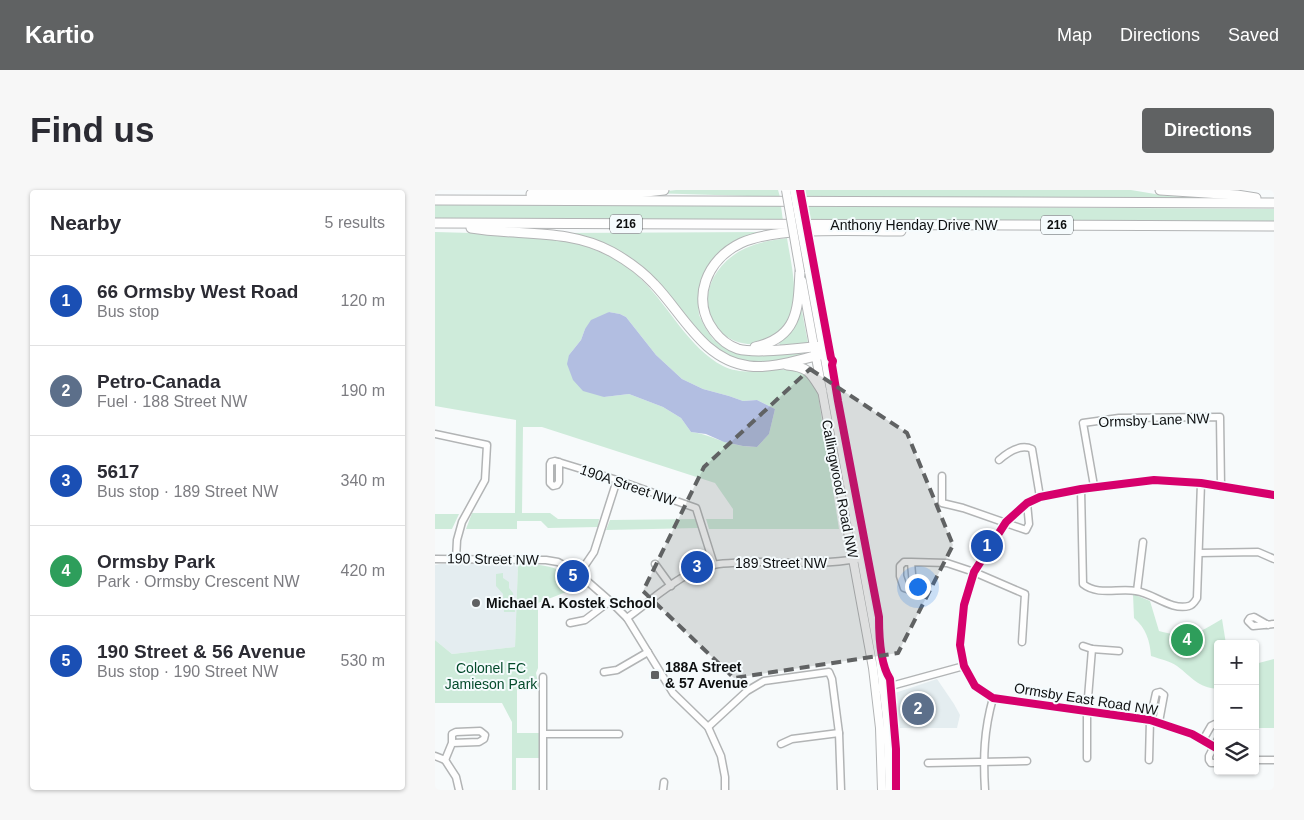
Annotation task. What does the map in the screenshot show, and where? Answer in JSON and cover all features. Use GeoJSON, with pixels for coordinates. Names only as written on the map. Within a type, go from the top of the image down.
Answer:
{"type":"FeatureCollection","features":[{"type":"Feature","properties":{"kind":"highway"},"geometry":{"type":"LineString","coordinates":[[479,200],[518,195],[637,193],[664,190]]}},
{"type":"Feature","properties":{"kind":"highway"},"geometry":{"type":"LineString","coordinates":[[1160,190],[1237,195],[1274,202]]}},
{"type":"Feature","properties":{"kind":"highway","name":"Anthony Henday Drive NW"},"geometry":{"type":"LineString","coordinates":[[435,200],[1274,202]]}},
{"type":"Feature","properties":{"kind":"highway"},"geometry":{"type":"LineString","coordinates":[[440,223],[483,230],[569,236],[611,251],[642,272],[671,303],[702,342],[718,356],[749,366],[782,364],[801,366],[809,371],[821,391]]}},
{"type":"Feature","properties":{"kind":"highway","name":"Anthony Henday Drive NW"},"geometry":{"type":"LineString","coordinates":[[440,223],[1274,226]]}},
{"type":"Feature","properties":{"kind":"highway"},"geometry":{"type":"LineString","coordinates":[[819,351],[740,349],[729,345],[717,336],[708,324],[703,312],[702,295],[705,282],[712,269],[729,250],[756,238],[789,233],[908,230],[947,225]]}},
{"type":"Feature","properties":{"kind":"highway"},"geometry":{"type":"LineString","coordinates":[[740,349],[765,344],[779,337],[787,329],[795,317],[804,271]]}},
{"type":"Feature","properties":{"kind":"highway"},"geometry":{"type":"LineString","coordinates":[[782,364],[819,351]]}},
{"type":"Feature","properties":{"kind":"main road","name":"Callingwood Road NW"},"geometry":{"type":"LineString","coordinates":[[785,190],[804,271],[880,688],[889,754],[890,790]]}},
{"type":"Feature","properties":{"kind":"main road"},"geometry":{"type":"LineString","coordinates":[[794,190],[804,271]]}},
{"type":"Feature","properties":{"kind":"main road","name":"Callingwood Road NW"},"geometry":{"type":"LineString","coordinates":[[819,351],[821,391],[857,560]]}},
{"type":"Feature","properties":{"kind":"main road","name":"Callingwood Road NW"},"geometry":{"type":"LineString","coordinates":[[880,688],[882,790]]}},
{"type":"Feature","properties":{"kind":"street","name":"Ormsby Lane NW"},"geometry":{"type":"LineString","coordinates":[[1094,486],[1083,423],[1119,418],[1220,417],[1221,486]]}},
{"type":"Feature","properties":{"kind":"street"},"geometry":{"type":"LineString","coordinates":[[435,434],[487,445],[485,480],[463,522],[457,540],[456,559]]}},
{"type":"Feature","properties":{"kind":"street"},"geometry":{"type":"LineString","coordinates":[[999,460],[1007,453],[1026,446],[1032,449],[1040,497]]}},
{"type":"Feature","properties":{"kind":"street","name":"190A Street NW"},"geometry":{"type":"LineString","coordinates":[[559,462],[696,508],[714,565]]}},
{"type":"Feature","properties":{"kind":"street"},"geometry":{"type":"LineString","coordinates":[[942,476],[942,503],[963,508],[1026,530],[1029,524],[1027,503]]}},
{"type":"Feature","properties":{"kind":"street"},"geometry":{"type":"LineString","coordinates":[[579,574],[594,552],[617,480]]}},
{"type":"Feature","properties":{"kind":"street"},"geometry":{"type":"LineString","coordinates":[[880,688],[964,666],[960,645],[963,605],[974,572],[1006,522],[1027,503],[1040,497],[1094,486],[1154,480],[1201,483],[1274,495]]}},
{"type":"Feature","properties":{"kind":"street"},"geometry":{"type":"LineString","coordinates":[[1081,489],[1083,584],[1091,590],[1137,591],[1175,605],[1188,606],[1197,598],[1201,483]]}},
{"type":"Feature","properties":{"kind":"street"},"geometry":{"type":"LineString","coordinates":[[1137,591],[1143,542]]}},
{"type":"Feature","properties":{"kind":"street"},"geometry":{"type":"LineString","coordinates":[[1199,553],[1258,552],[1274,559]]}},
{"type":"Feature","properties":{"kind":"street","name":"190 Street NW"},"geometry":{"type":"LineString","coordinates":[[435,559],[546,560],[558,562],[579,574],[627,618],[673,693],[708,728]]}},
{"type":"Feature","properties":{"kind":"street","name":"189 Street NW"},"geometry":{"type":"LineString","coordinates":[[627,618],[671,586],[697,570],[714,565],[777,562],[831,563],[857,560]]}},
{"type":"Feature","properties":{"kind":"street"},"geometry":{"type":"LineString","coordinates":[[911,562],[947,563],[974,572],[1025,594],[1022,642]]}},
{"type":"Feature","properties":{"kind":"street"},"geometry":{"type":"LineString","coordinates":[[655,564],[671,586]]}},
{"type":"Feature","properties":{"kind":"street"},"geometry":{"type":"LineString","coordinates":[[570,623],[585,620],[610,601]]}},
{"type":"Feature","properties":{"kind":"street"},"geometry":{"type":"LineString","coordinates":[[1083,646],[1092,649],[1119,651]]}},
{"type":"Feature","properties":{"kind":"street","name":"Ormsby East Road NW"},"geometry":{"type":"LineString","coordinates":[[1087,758],[1087,710],[1092,649]]}},
{"type":"Feature","properties":{"kind":"street"},"geometry":{"type":"LineString","coordinates":[[604,672],[617,670],[648,652]]}},
{"type":"Feature","properties":{"kind":"street","name":"Ormsby East Road NW"},"geometry":{"type":"LineString","coordinates":[[964,666],[975,686],[993,698],[1150,720],[1186,731],[1214,747]]}},
{"type":"Feature","properties":{"kind":"street"},"geometry":{"type":"LineString","coordinates":[[725,790],[725,777],[721,756],[708,728],[747,691],[764,682],[829,672],[832,679],[839,732],[841,790]]}},
{"type":"Feature","properties":{"kind":"street"},"geometry":{"type":"LineString","coordinates":[[543,677],[543,790]]}},
{"type":"Feature","properties":{"kind":"street","name":"Ormsby East Road NW"},"geometry":{"type":"LineString","coordinates":[[1149,760],[1150,720],[1156,693],[1160,692],[1164,696],[1159,722]]}},
{"type":"Feature","properties":{"kind":"street"},"geometry":{"type":"LineString","coordinates":[[985,790],[986,723],[993,698]]}},
{"type":"Feature","properties":{"kind":"street"},"geometry":{"type":"LineString","coordinates":[[1203,740],[1211,726],[1214,725]]}},
{"type":"Feature","properties":{"kind":"street"},"geometry":{"type":"LineString","coordinates":[[445,760],[452,743],[452,734],[456,732],[480,731],[485,735],[484,739],[479,742],[452,743]]}},
{"type":"Feature","properties":{"kind":"street"},"geometry":{"type":"LineString","coordinates":[[781,744],[792,739],[839,732]]}},
{"type":"Feature","properties":{"kind":"street"},"geometry":{"type":"LineString","coordinates":[[544,734],[619,734]]}},
{"type":"Feature","properties":{"kind":"street"},"geometry":{"type":"LineString","coordinates":[[1214,750],[1209,756],[1211,763],[1214,763]]}},
{"type":"Feature","properties":{"kind":"street"},"geometry":{"type":"LineString","coordinates":[[435,756],[445,760],[456,777],[459,790]]}},
{"type":"Feature","properties":{"kind":"street"},"geometry":{"type":"LineString","coordinates":[[1259,760],[1274,760]]}},
{"type":"Feature","properties":{"kind":"street"},"geometry":{"type":"LineString","coordinates":[[928,763],[1027,761]]}},
{"type":"Feature","properties":{"kind":"street"},"geometry":{"type":"LineString","coordinates":[[663,790],[664,782]]}},
{"type":"Feature","properties":{"kind":"highlighted area"},"geometry":{"type":"Polygon","coordinates":[[[810,369],[907,433],[953,545],[898,653],[734,678],[643,591],[704,467],[810,369]]]}},
{"type":"Feature","properties":{"kind":"shaded area","name":"Michael A. Kostek School"},"geometry":{"type":"Polygon","coordinates":[[[518,564],[515,647],[452,654],[435,640],[435,565],[518,564]]]}},
{"type":"Feature","properties":{"kind":"shaded area"},"geometry":{"type":"Polygon","coordinates":[[[937,679],[960,715],[957,728],[899,728],[892,694],[937,679]]]}},
{"type":"Feature","properties":{"kind":"green space"},"geometry":{"type":"Polygon","coordinates":[[[676,190],[778,190],[780,197],[650,193],[676,190]]]}},
{"type":"Feature","properties":{"kind":"green space"},"geometry":{"type":"Polygon","coordinates":[[[801,190],[1131,190],[1167,196],[1196,197],[1196,199],[802,197],[801,190]]]}},
{"type":"Feature","properties":{"kind":"green space"},"geometry":{"type":"Polygon","coordinates":[[[435,205],[781,206],[783,221],[435,219],[435,205]]]}},
{"type":"Feature","properties":{"kind":"green space"},"geometry":{"type":"Polygon","coordinates":[[[803,206],[1274,209],[1274,221],[806,221],[803,206]]]}},
{"type":"Feature","properties":{"kind":"green space"},"geometry":{"type":"Polygon","coordinates":[[[435,232],[545,237],[572,243],[598,251],[622,264],[643,281],[700,349],[723,366],[751,372],[791,370],[803,373],[812,381],[818,395],[839,529],[709,529],[706,519],[733,519],[733,509],[715,483],[542,427],[523,427],[522,513],[550,513],[558,519],[599,519],[598,527],[548,528],[541,521],[517,521],[517,529],[466,529],[472,513],[515,513],[516,420],[435,406],[435,232]],[[609,312],[585,329],[581,340],[569,355],[604,397],[629,394],[663,407],[681,418],[691,432],[733,444],[757,447],[769,434],[775,409],[757,400],[743,401],[703,389],[682,379],[656,355],[626,317],[609,312]]]}},
{"type":"Feature","properties":{"kind":"green space"},"geometry":{"type":"Polygon","coordinates":[[[770,232],[754,236],[705,274],[698,290],[699,315],[713,339],[723,347],[735,352],[808,351],[808,354],[766,363],[750,363],[719,354],[641,269],[562,233],[770,232]]]}},
{"type":"Feature","properties":{"kind":"green space"},"geometry":{"type":"Polygon","coordinates":[[[787,238],[794,279],[793,307],[789,319],[781,330],[759,343],[741,343],[727,337],[712,320],[708,308],[711,284],[717,273],[735,254],[746,248],[756,244],[787,238]]]}},
{"type":"Feature","properties":{"kind":"green space"},"geometry":{"type":"Polygon","coordinates":[[[801,306],[808,343],[780,345],[779,343],[791,331],[796,322],[801,306]]]}},
{"type":"Feature","properties":{"kind":"green space"},"geometry":{"type":"Polygon","coordinates":[[[435,514],[459,514],[452,529],[435,529],[435,514]]]}},
{"type":"Feature","properties":{"kind":"green space"},"geometry":{"type":"Polygon","coordinates":[[[696,519],[699,528],[606,530],[610,520],[696,519]]]}},
{"type":"Feature","properties":{"kind":"green space","name":"Colonel FC Jamieson Park"},"geometry":{"type":"Polygon","coordinates":[[[518,564],[545,566],[560,570],[584,585],[538,603],[538,668],[536,673],[539,687],[517,687],[517,733],[539,733],[539,758],[516,758],[516,790],[512,790],[512,722],[502,703],[435,703],[435,640],[452,654],[515,647],[518,564]]]}},
{"type":"Feature","properties":{"kind":"green space"},"geometry":{"type":"Polygon","coordinates":[[[503,573],[503,578],[509,582],[509,588],[513,593],[515,612],[504,612],[503,594],[496,586],[496,574],[503,573]]]}},
{"type":"Feature","properties":{"kind":"green space"},"geometry":{"type":"Polygon","coordinates":[[[1133,594],[1150,601],[1159,631],[1178,635],[1192,634],[1222,619],[1225,640],[1214,640],[1214,688],[1200,684],[1174,664],[1151,656],[1147,635],[1134,618],[1133,594]]]}},
{"type":"Feature","properties":{"kind":"green space"},"geometry":{"type":"Polygon","coordinates":[[[1274,659],[1274,728],[1259,728],[1259,663],[1274,659]]]}},
{"type":"Feature","properties":{"kind":"water"},"geometry":{"type":"Polygon","coordinates":[[[609,312],[626,317],[656,355],[682,379],[703,389],[743,401],[757,400],[775,409],[769,434],[757,447],[724,442],[706,434],[691,432],[681,418],[663,407],[629,394],[604,397],[583,391],[573,380],[567,364],[569,355],[581,340],[591,320],[609,312]]]}},
{"type":"Feature","properties":{"kind":"cycle path"},"geometry":{"type":"LineString","coordinates":[[800,190],[879,617],[882,658],[890,679],[896,749],[896,790]]}},
{"type":"Feature","properties":{"kind":"cycle path"},"geometry":{"type":"LineString","coordinates":[[1214,747],[1192,734],[1150,720],[993,698],[975,686],[964,666],[960,645],[964,605],[974,572],[1006,522],[1027,503],[1040,497],[1081,489],[1154,480],[1201,483],[1274,495]]}},
{"type":"Feature","properties":{"kind":"place","name":"66 Ormsby West Road"},"geometry":{"type":"Point","coordinates":[987,546]}},
{"type":"Feature","properties":{"kind":"place","name":"5617"},"geometry":{"type":"Point","coordinates":[697,567]}},
{"type":"Feature","properties":{"kind":"place","name":"190 Street & 56 Avenue"},"geometry":{"type":"Point","coordinates":[573,576]}},
{"type":"Feature","properties":{"kind":"place","name":"Michael A. Kostek School"},"geometry":{"type":"Point","coordinates":[476,603]}},
{"type":"Feature","properties":{"kind":"place","name":"Ormsby Park"},"geometry":{"type":"Point","coordinates":[1187,640]}},
{"type":"Feature","properties":{"kind":"place","name":"188A Street & 57 Avenue"},"geometry":{"type":"Point","coordinates":[655,675]}},
{"type":"Feature","properties":{"kind":"place","name":"Petro-Canada"},"geometry":{"type":"Point","coordinates":[918,709]}}]}
